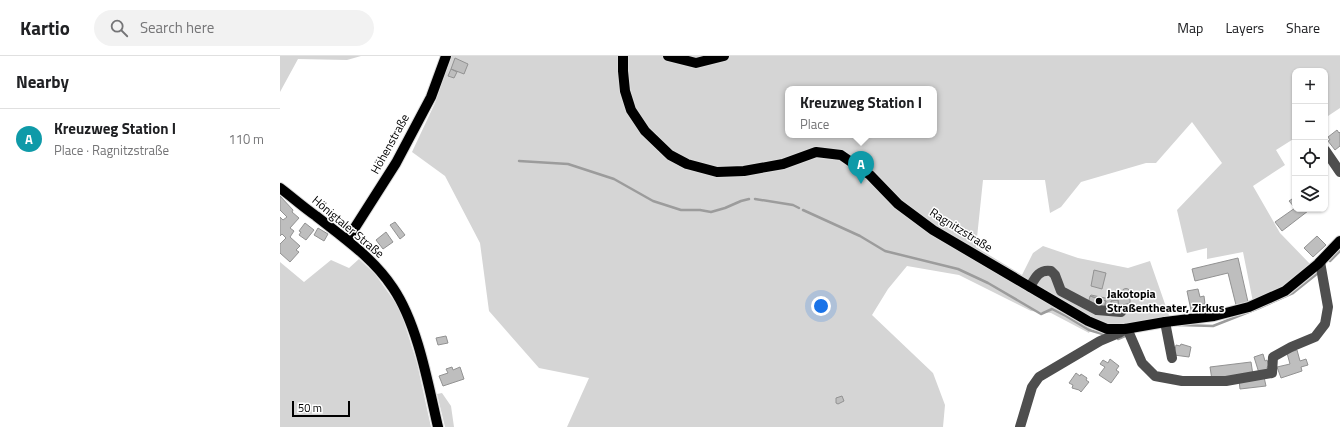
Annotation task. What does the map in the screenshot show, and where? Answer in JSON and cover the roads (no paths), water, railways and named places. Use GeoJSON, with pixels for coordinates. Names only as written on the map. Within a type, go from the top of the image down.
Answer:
{"type":"FeatureCollection","features":[{"type":"Feature","properties":{"kind":"main road","name":"Höhenstraße"},"geometry":{"type":"LineString","coordinates":[[347,240],[396,163],[431,97],[446,56]]}},
{"type":"Feature","properties":{"kind":"main road","name":"Ragnitzstraße"},"geometry":{"type":"LineString","coordinates":[[623,56],[625,91],[631,110],[645,131],[670,155],[687,164],[717,172],[744,171],[783,164],[816,152],[841,155],[870,175],[898,204],[933,230],[1088,321],[1107,329],[1125,329],[1214,316],[1249,307],[1285,292],[1320,262],[1340,241]]}},
{"type":"Feature","properties":{"kind":"main road"},"geometry":{"type":"LineString","coordinates":[[668,56],[696,62],[724,56]]}},
{"type":"Feature","properties":{"kind":"main road","name":"Hönigtaler Straße"},"geometry":{"type":"LineString","coordinates":[[280,188],[347,240],[377,268],[394,289],[416,337],[438,427]]}},
{"type":"Feature","properties":{"kind":"lane"},"geometry":{"type":"LineString","coordinates":[[1328,154],[1340,172]]}},
{"type":"Feature","properties":{"kind":"lane"},"geometry":{"type":"LineString","coordinates":[[1020,427],[1032,387],[1039,377],[1100,341],[1125,329],[1129,332],[1142,363],[1155,376],[1182,380],[1226,381],[1272,373],[1273,357],[1291,347],[1315,337],[1325,324],[1328,307],[1320,262]]}},
{"type":"Feature","properties":{"kind":"lane"},"geometry":{"type":"LineString","coordinates":[[1030,287],[1038,274],[1042,271],[1051,271],[1055,275],[1062,291],[1097,310],[1121,312]]}},
{"type":"Feature","properties":{"kind":"lane"},"geometry":{"type":"LineString","coordinates":[[1165,322],[1172,358]]}},
{"type":"Feature","properties":{"kind":"waterway"},"geometry":{"type":"LineString","coordinates":[[519,161],[568,164],[614,179],[653,201],[681,210],[700,210],[711,212],[749,199]]}},
{"type":"Feature","properties":{"kind":"waterway"},"geometry":{"type":"LineString","coordinates":[[755,199],[793,205],[799,208]]}},
{"type":"Feature","properties":{"kind":"waterway"},"geometry":{"type":"LineString","coordinates":[[803,210],[860,236],[885,251],[958,269],[988,283],[1041,314],[1052,309],[1089,330],[1106,335]]}},
{"type":"Feature","properties":{"kind":"waterway"},"geometry":{"type":"LineString","coordinates":[[1330,261],[1340,251]]}},
{"type":"Feature","properties":{"kind":"waterway"},"geometry":{"type":"LineString","coordinates":[[1179,325],[1213,326],[1293,293],[1318,273]]}},
{"type":"Feature","properties":{"kind":"waterway"},"geometry":{"type":"LineString","coordinates":[[1118,339],[1125,336]]}},
{"type":"Feature","properties":{"kind":"place","name":"Kreuzweg Station I"},"geometry":{"type":"Point","coordinates":[861,184]}},
{"type":"Feature","properties":{"kind":"place","name":"Jakotopia Straßentheater, Zirkus"},"geometry":{"type":"Point","coordinates":[1099,301]}}]}
